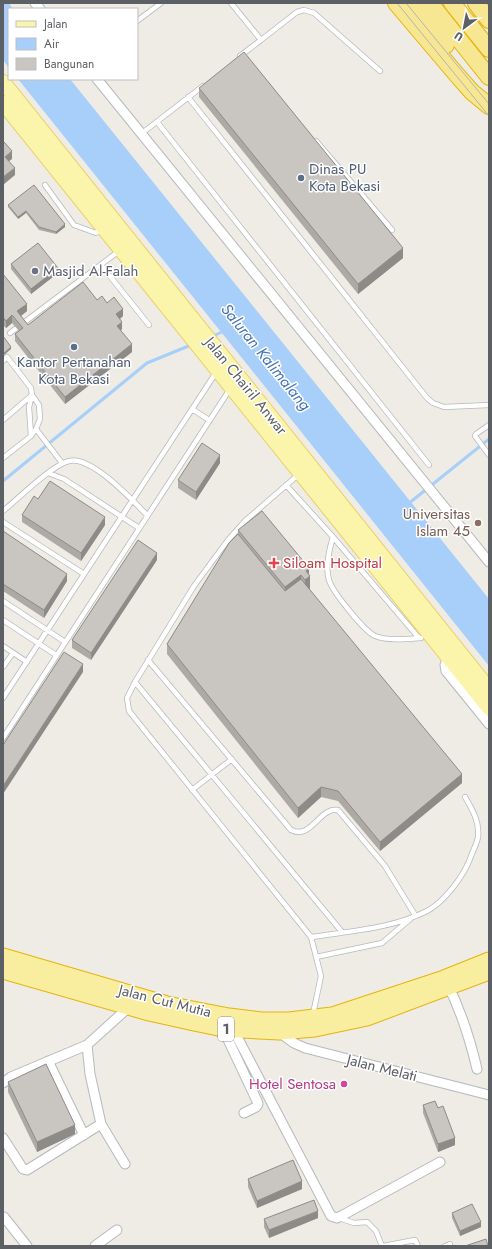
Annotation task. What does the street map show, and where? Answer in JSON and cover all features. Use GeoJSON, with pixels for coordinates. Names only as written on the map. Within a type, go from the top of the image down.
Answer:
{"type":"FeatureCollection","features":[{"type":"Feature","properties":{"kind":"highway"},"geometry":{"type":"LineString","coordinates":[[396,3],[472,92],[489,106]]}},
{"type":"Feature","properties":{"kind":"highway"},"geometry":{"type":"LineString","coordinates":[[412,3],[489,100]]}},
{"type":"Feature","properties":{"kind":"highway"},"geometry":{"type":"LineString","coordinates":[[430,3],[489,77]]}},
{"type":"Feature","properties":{"kind":"highway"},"geometry":{"type":"LineString","coordinates":[[452,3],[489,49]]}},
{"type":"Feature","properties":{"kind":"highway"},"geometry":{"type":"LineString","coordinates":[[476,3],[489,20]]}},
{"type":"Feature","properties":{"kind":"highway","name":"Jalan Cut Mutia"},"geometry":{"type":"LineString","coordinates":[[3,956],[167,1004],[229,1016],[261,1020],[289,1020],[332,1015],[489,972]]}},
{"type":"Feature","properties":{"kind":"highway","name":"Jalan Cut Mutia"},"geometry":{"type":"LineString","coordinates":[[3,971],[149,1013],[228,1029],[279,1032],[315,1029],[366,1018],[447,983],[489,960]]}},
{"type":"Feature","properties":{"kind":"main road","name":"Jalan Chairil Anwar"},"geometry":{"type":"LineString","coordinates":[[3,82],[10,110],[102,228],[126,246]]}},
{"type":"Feature","properties":{"kind":"main road","name":"Jalan Chairil Anwar"},"geometry":{"type":"LineString","coordinates":[[10,110],[126,246],[305,469],[452,653],[489,708]]}},
{"type":"Feature","properties":{"kind":"main road","name":"Jalan Chairil Anwar"},"geometry":{"type":"LineString","coordinates":[[211,352],[218,370],[231,387],[305,469],[426,638],[452,653],[489,689]]}},
{"type":"Feature","properties":{"kind":"street"},"geometry":{"type":"LineString","coordinates":[[98,80],[489,562]]}},
{"type":"Feature","properties":{"kind":"street"},"geometry":{"type":"LineString","coordinates":[[452,653],[445,665],[446,671],[489,724]]}},
{"type":"Feature","properties":{"kind":"street"},"geometry":{"type":"LineString","coordinates":[[447,983],[468,1034],[477,1069]]}},
{"type":"Feature","properties":{"kind":"street"},"geometry":{"type":"LineString","coordinates":[[3,1083],[11,1077],[88,1045],[130,1007]]}},
{"type":"Feature","properties":{"kind":"street"},"geometry":{"type":"LineString","coordinates":[[228,1029],[258,1104],[256,1107],[244,1113]]}},
{"type":"Feature","properties":{"kind":"street"},"geometry":{"type":"LineString","coordinates":[[228,1029],[331,1216],[337,1218],[440,1162]]}},
{"type":"Feature","properties":{"kind":"street","name":"Jalan Melati"},"geometry":{"type":"LineString","coordinates":[[279,1032],[294,1043],[305,1048],[489,1096]]}},
{"type":"Feature","properties":{"kind":"street"},"geometry":{"type":"LineString","coordinates":[[88,1045],[90,1074],[101,1124],[125,1164]]}},
{"type":"Feature","properties":{"kind":"street"},"geometry":{"type":"LineString","coordinates":[[48,1061],[84,1134]]}},
{"type":"Feature","properties":{"kind":"street"},"geometry":{"type":"LineString","coordinates":[[3,1138],[23,1169],[27,1170],[101,1124]]}},
{"type":"Feature","properties":{"kind":"street"},"geometry":{"type":"LineString","coordinates":[[4,1217],[26,1246]]}},
{"type":"Feature","properties":{"kind":"street"},"geometry":{"type":"LineString","coordinates":[[95,1246],[117,1230]]}},
{"type":"Feature","properties":{"kind":"lane"},"geometry":{"type":"LineString","coordinates":[[138,20],[161,3]]}},
{"type":"Feature","properties":{"kind":"lane"},"geometry":{"type":"LineString","coordinates":[[232,3],[261,40]]}},
{"type":"Feature","properties":{"kind":"lane"},"geometry":{"type":"LineString","coordinates":[[237,59],[301,10],[309,11],[321,19],[380,71]]}},
{"type":"Feature","properties":{"kind":"lane"},"geometry":{"type":"LineString","coordinates":[[243,54],[248,60]]}},
{"type":"Feature","properties":{"kind":"lane"},"geometry":{"type":"LineString","coordinates":[[141,134],[207,83]]}},
{"type":"Feature","properties":{"kind":"lane"},"geometry":{"type":"LineString","coordinates":[[188,97],[427,398],[444,407],[489,405]]}},
{"type":"Feature","properties":{"kind":"lane"},"geometry":{"type":"LineString","coordinates":[[157,122],[429,465]]}},
{"type":"Feature","properties":{"kind":"lane"},"geometry":{"type":"LineString","coordinates":[[315,139],[392,230]]}},
{"type":"Feature","properties":{"kind":"lane"},"geometry":{"type":"LineString","coordinates":[[45,185],[74,224],[96,233],[102,228]]}},
{"type":"Feature","properties":{"kind":"lane"},"geometry":{"type":"LineString","coordinates":[[10,333],[126,246]]}},
{"type":"Feature","properties":{"kind":"lane"},"geometry":{"type":"LineString","coordinates":[[101,265],[149,325]]}},
{"type":"Feature","properties":{"kind":"lane"},"geometry":{"type":"LineString","coordinates":[[3,361],[7,357],[31,388],[32,396],[29,407],[31,436]]}},
{"type":"Feature","properties":{"kind":"lane"},"geometry":{"type":"LineString","coordinates":[[3,698],[218,370]]}},
{"type":"Feature","properties":{"kind":"lane"},"geometry":{"type":"LineString","coordinates":[[3,738],[231,387]]}},
{"type":"Feature","properties":{"kind":"lane"},"geometry":{"type":"LineString","coordinates":[[3,420],[32,396]]}},
{"type":"Feature","properties":{"kind":"lane"},"geometry":{"type":"LineString","coordinates":[[3,458],[31,436],[36,429],[40,419],[39,405],[32,396]]}},
{"type":"Feature","properties":{"kind":"lane"},"geometry":{"type":"LineString","coordinates":[[192,410],[209,420]]}},
{"type":"Feature","properties":{"kind":"lane"},"geometry":{"type":"LineString","coordinates":[[489,425],[475,436],[489,455]]}},
{"type":"Feature","properties":{"kind":"lane"},"geometry":{"type":"LineString","coordinates":[[36,429],[62,463]]}},
{"type":"Feature","properties":{"kind":"lane"},"geometry":{"type":"LineString","coordinates":[[3,511],[48,473],[62,463],[74,460],[86,464],[100,472],[133,500],[147,515]]}},
{"type":"Feature","properties":{"kind":"lane"},"geometry":{"type":"LineString","coordinates":[[305,469],[244,521],[228,540],[194,586],[148,660],[127,698],[129,711],[311,937],[321,976],[312,1018]]}},
{"type":"Feature","properties":{"kind":"lane"},"geometry":{"type":"LineString","coordinates":[[48,473],[64,478],[139,528]]}},
{"type":"Feature","properties":{"kind":"lane"},"geometry":{"type":"LineString","coordinates":[[286,485],[426,638]]}},
{"type":"Feature","properties":{"kind":"lane"},"geometry":{"type":"LineString","coordinates":[[3,522],[84,574]]}},
{"type":"Feature","properties":{"kind":"lane"},"geometry":{"type":"LineString","coordinates":[[333,537],[329,555],[328,578],[331,587],[361,623],[375,636],[386,638],[426,638]]}},
{"type":"Feature","properties":{"kind":"lane"},"geometry":{"type":"LineString","coordinates":[[3,601],[65,642]]}},
{"type":"Feature","properties":{"kind":"lane"},"geometry":{"type":"LineString","coordinates":[[3,620],[56,655]]}},
{"type":"Feature","properties":{"kind":"lane"},"geometry":{"type":"LineString","coordinates":[[3,646],[27,662]]}},
{"type":"Feature","properties":{"kind":"lane"},"geometry":{"type":"LineString","coordinates":[[3,667],[13,653]]}},
{"type":"Feature","properties":{"kind":"lane"},"geometry":{"type":"LineString","coordinates":[[148,660],[291,830],[298,833],[305,831],[326,813],[333,810],[338,810],[385,866],[415,915]]}},
{"type":"Feature","properties":{"kind":"lane"},"geometry":{"type":"LineString","coordinates":[[135,682],[342,932]]}},
{"type":"Feature","properties":{"kind":"lane"},"geometry":{"type":"LineString","coordinates":[[192,790],[232,759]]}},
{"type":"Feature","properties":{"kind":"lane"},"geometry":{"type":"LineString","coordinates":[[311,937],[384,926],[428,910],[439,902],[456,883],[467,867],[478,838],[478,827],[473,810],[465,797]]}},
{"type":"Feature","properties":{"kind":"lane"},"geometry":{"type":"LineString","coordinates":[[316,957],[382,943],[415,915]]}},
{"type":"Feature","properties":{"kind":"lane"},"geometry":{"type":"LineString","coordinates":[[337,1218],[354,1223],[367,1222],[376,1231],[383,1246],[414,1240],[418,1246]]}},
{"type":"Feature","properties":{"kind":"lane"},"geometry":{"type":"LineString","coordinates":[[445,1246],[450,1244]]}},
{"type":"Feature","properties":{"kind":"water"},"geometry":{"type":"Polygon","coordinates":[[[3,3],[9,3],[12,8],[8,8],[8,67],[3,60],[3,3]]]}},
{"type":"Feature","properties":{"kind":"water","name":"Saluran Kalimalang"},"geometry":{"type":"Polygon","coordinates":[[[19,80],[71,80],[489,599],[489,666],[19,80]]]}},
{"type":"Feature","properties":{"kind":"building","name":"Dinas PU Kota Bekasi"},"geometry":{"type":"Polygon","coordinates":[[[244,52],[403,248],[358,284],[199,88],[244,52]]]}},
{"type":"Feature","properties":{"kind":"building"},"geometry":{"type":"Polygon","coordinates":[[[4,142],[12,151],[5,157],[15,168],[3,177],[3,143],[4,142]]]}},
{"type":"Feature","properties":{"kind":"building"},"geometry":{"type":"Polygon","coordinates":[[[34,185],[65,224],[56,232],[39,227],[26,211],[18,217],[8,205],[34,185]]]}},
{"type":"Feature","properties":{"kind":"building","name":"Masjid Al-Falah"},"geometry":{"type":"Polygon","coordinates":[[[38,243],[58,268],[31,289],[11,264],[38,243]]]}},
{"type":"Feature","properties":{"kind":"building","name":"Kantor Pertanahan Kota Bekasi"},"geometry":{"type":"Polygon","coordinates":[[[3,274],[27,304],[17,311],[28,325],[83,282],[97,300],[102,296],[107,303],[114,297],[123,309],[116,314],[122,322],[117,326],[132,344],[65,397],[15,334],[23,328],[12,315],[6,321],[3,317],[3,274]]]}},
{"type":"Feature","properties":{"kind":"building"},"geometry":{"type":"Polygon","coordinates":[[[3,336],[11,347],[3,354],[3,336]]]}},
{"type":"Feature","properties":{"kind":"building"},"geometry":{"type":"Polygon","coordinates":[[[202,443],[220,455],[196,492],[178,480],[202,443]]]}},
{"type":"Feature","properties":{"kind":"building"},"geometry":{"type":"Polygon","coordinates":[[[50,481],[105,517],[81,553],[22,515],[34,496],[38,499],[50,481]]]}},
{"type":"Feature","properties":{"kind":"building"},"geometry":{"type":"Polygon","coordinates":[[[262,511],[309,568],[306,571],[310,576],[305,580],[301,575],[285,587],[238,530],[262,511]]]}},
{"type":"Feature","properties":{"kind":"building"},"geometry":{"type":"Polygon","coordinates":[[[3,531],[67,574],[44,610],[3,584],[3,531]]]}},
{"type":"Feature","properties":{"kind":"building"},"geometry":{"type":"Polygon","coordinates":[[[238,534],[285,591],[301,579],[462,774],[380,842],[338,791],[321,787],[298,808],[167,644],[229,543],[238,534]]]}},
{"type":"Feature","properties":{"kind":"building"},"geometry":{"type":"Polygon","coordinates":[[[138,540],[157,553],[91,653],[72,640],[138,540]]]}},
{"type":"Feature","properties":{"kind":"building"},"geometry":{"type":"Polygon","coordinates":[[[64,652],[83,664],[3,786],[3,745],[64,652]]]}},
{"type":"Feature","properties":{"kind":"building"},"geometry":{"type":"Polygon","coordinates":[[[46,1064],[75,1125],[37,1142],[8,1082],[46,1064]]]}},
{"type":"Feature","properties":{"kind":"building"},"geometry":{"type":"Polygon","coordinates":[[[435,1101],[438,1108],[443,1106],[455,1138],[438,1144],[423,1105],[435,1101]]]}},
{"type":"Feature","properties":{"kind":"building"},"geometry":{"type":"Polygon","coordinates":[[[293,1160],[302,1181],[257,1201],[248,1179],[293,1160]]]}},
{"type":"Feature","properties":{"kind":"building"},"geometry":{"type":"Polygon","coordinates":[[[314,1200],[318,1211],[269,1230],[264,1219],[314,1200]]]}},
{"type":"Feature","properties":{"kind":"building"},"geometry":{"type":"Polygon","coordinates":[[[472,1204],[481,1222],[460,1231],[452,1213],[472,1204]]]}},
{"type":"Feature","properties":{"kind":"building"},"geometry":{"type":"Polygon","coordinates":[[[486,1239],[488,1246],[465,1246],[486,1239]]]}},
{"type":"Feature","properties":{"kind":"waterway","name":"Saluran Kalimalang"},"geometry":{"type":"LineString","coordinates":[[211,337],[224,331]]}},
{"type":"Feature","properties":{"kind":"waterway"},"geometry":{"type":"LineString","coordinates":[[3,481],[147,363],[191,345]]}},
{"type":"Feature","properties":{"kind":"waterway"},"geometry":{"type":"LineString","coordinates":[[408,504],[489,439]]}},
{"type":"Feature","properties":{"kind":"tram line"},"geometry":{"type":"LineString","coordinates":[[397,3],[489,116]]}},
{"type":"Feature","properties":{"kind":"tram line"},"geometry":{"type":"LineString","coordinates":[[406,3],[489,104]]}},
{"type":"Feature","properties":{"kind":"place","name":"Dinas PU Kota Bekasi"},"geometry":{"type":"Point","coordinates":[301,178]}},
{"type":"Feature","properties":{"kind":"place","name":"Masjid Al-Falah"},"geometry":{"type":"Point","coordinates":[35,271]}},
{"type":"Feature","properties":{"kind":"place","name":"Kantor Pertanahan Kota Bekasi"},"geometry":{"type":"Point","coordinates":[74,347]}},
{"type":"Feature","properties":{"kind":"place","name":"Universitas Islam 45"},"geometry":{"type":"Point","coordinates":[478,523]}},
{"type":"Feature","properties":{"kind":"place","name":"Siloam Hospital"},"geometry":{"type":"Point","coordinates":[274,563]}},
{"type":"Feature","properties":{"kind":"place","name":"Hotel Sentosa"},"geometry":{"type":"Point","coordinates":[344,1084]}}]}
